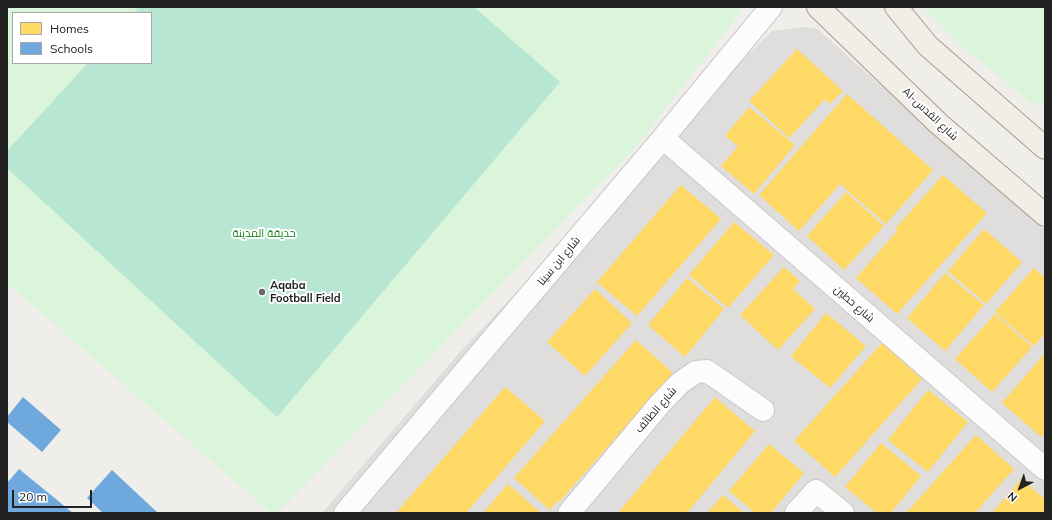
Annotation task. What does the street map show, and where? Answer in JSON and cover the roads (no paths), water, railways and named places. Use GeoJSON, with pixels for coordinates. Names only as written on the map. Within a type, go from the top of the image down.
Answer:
{"type":"FeatureCollection","features":[{"type":"Feature","properties":{"kind":"main road","name":"Al-شارع القدس"},"geometry":{"type":"LineString","coordinates":[[818,7],[939,124],[1045,215]]}},
{"type":"Feature","properties":{"kind":"main road"},"geometry":{"type":"LineString","coordinates":[[896,7],[928,46],[1045,148]]}},
{"type":"Feature","properties":{"kind":"street","name":"شارع ابن سينا"},"geometry":{"type":"LineString","coordinates":[[345,513],[663,138],[771,7]]}},
{"type":"Feature","properties":{"kind":"street","name":"شارع حطين"},"geometry":{"type":"LineString","coordinates":[[663,138],[1045,469]]}},
{"type":"Feature","properties":{"kind":"street","name":"شارع الطائف"},"geometry":{"type":"LineString","coordinates":[[569,513],[659,405],[680,383],[696,372],[708,372],[763,410]]}},
{"type":"Feature","properties":{"kind":"street"},"geometry":{"type":"LineString","coordinates":[[796,513],[816,491],[843,513]]}},
{"type":"Feature","properties":{"kind":"place","name":"Aqaba Football Field"},"geometry":{"type":"Point","coordinates":[262,292]}},
{"type":"Feature","properties":{"kind":"park label","name":"حديقة المدينة"},"geometry":{"type":"Point","coordinates":[264,234]}}]}
